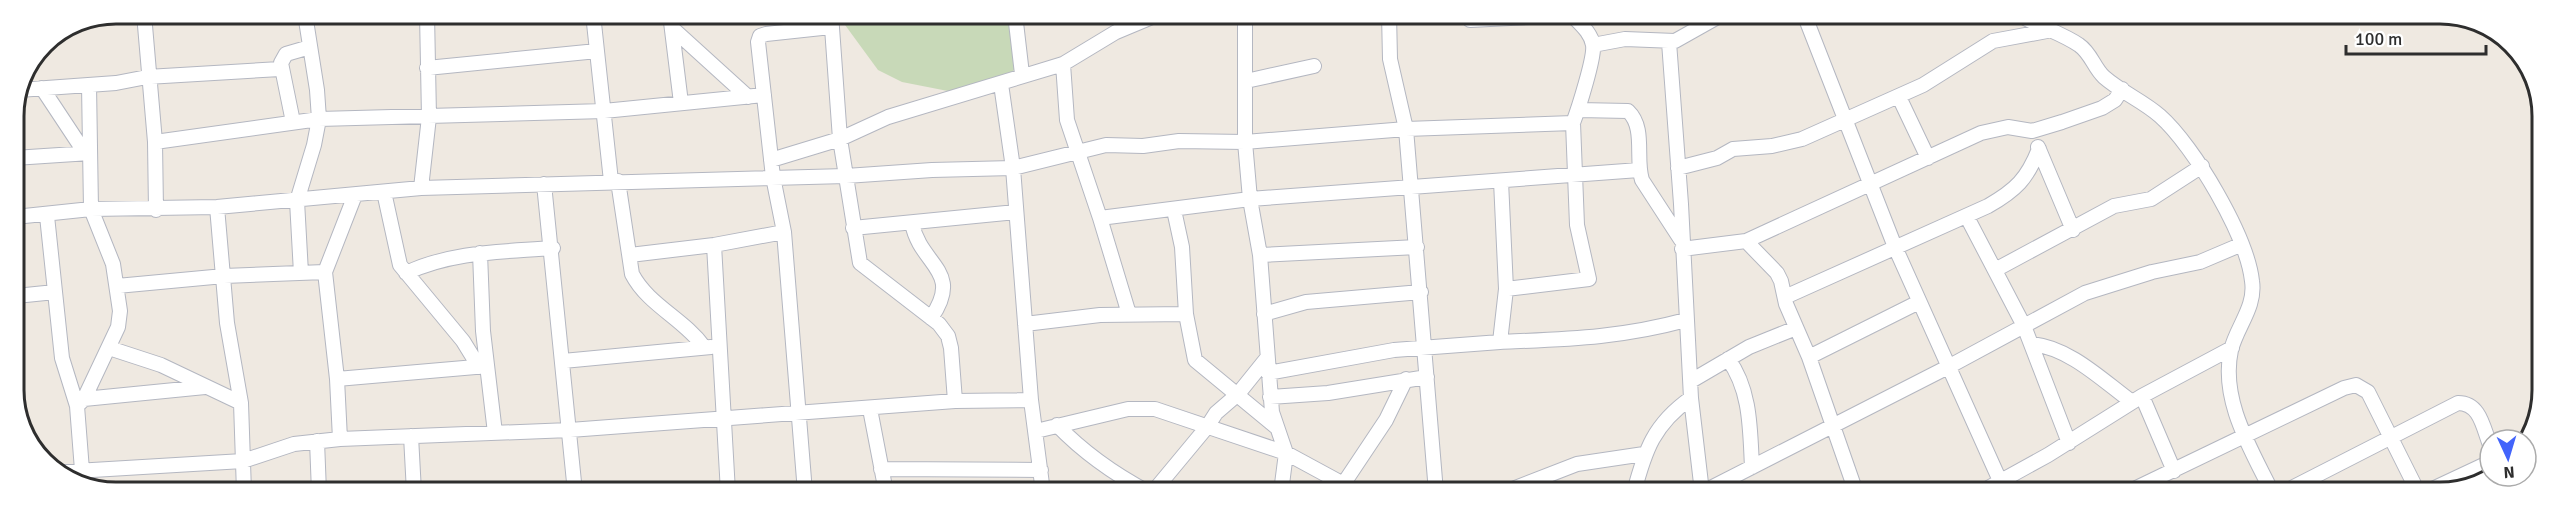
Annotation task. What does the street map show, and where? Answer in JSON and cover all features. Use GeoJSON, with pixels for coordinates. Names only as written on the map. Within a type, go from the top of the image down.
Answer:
{"type":"FeatureCollection","features":[{"type":"Feature","properties":{"kind":"street"},"geometry":{"type":"LineString","coordinates":[[147,24],[147,77],[155,142],[156,210]]}},
{"type":"Feature","properties":{"kind":"street"},"geometry":{"type":"LineString","coordinates":[[301,273],[297,201],[314,145],[319,119],[307,24]]}},
{"type":"Feature","properties":{"kind":"street"},"geometry":{"type":"LineString","coordinates":[[421,188],[429,117],[427,24]]}},
{"type":"Feature","properties":{"kind":"street"},"geometry":{"type":"LineString","coordinates":[[594,24],[614,181],[632,274],[637,285],[689,330],[704,347]]}},
{"type":"Feature","properties":{"kind":"street"},"geometry":{"type":"LineString","coordinates":[[671,24],[681,104]]}},
{"type":"Feature","properties":{"kind":"street"},"geometry":{"type":"LineString","coordinates":[[674,24],[748,97]]}},
{"type":"Feature","properties":{"kind":"street"},"geometry":{"type":"LineString","coordinates":[[804,482],[784,232],[773,177],[758,42],[760,36],[813,24]]}},
{"type":"Feature","properties":{"kind":"street"},"geometry":{"type":"LineString","coordinates":[[831,24],[840,139],[860,263],[931,318],[948,336],[955,401]]}},
{"type":"Feature","properties":{"kind":"street"},"geometry":{"type":"LineString","coordinates":[[1016,24],[1022,74]]}},
{"type":"Feature","properties":{"kind":"street"},"geometry":{"type":"LineString","coordinates":[[1116,32],[1121,24]]}},
{"type":"Feature","properties":{"kind":"street"},"geometry":{"type":"LineString","coordinates":[[771,160],[840,139],[888,117],[1001,84],[1022,74],[1063,64],[1116,32],[1135,24]]}},
{"type":"Feature","properties":{"kind":"street"},"geometry":{"type":"LineString","coordinates":[[1245,24],[1245,142],[1250,199],[1260,255],[1270,397],[1275,426],[1286,453],[1282,482]]}},
{"type":"Feature","properties":{"kind":"street"},"geometry":{"type":"LineString","coordinates":[[1389,24],[1390,59],[1406,129],[1412,187],[1435,482]]}},
{"type":"Feature","properties":{"kind":"street"},"geometry":{"type":"LineString","coordinates":[[1506,289],[1589,279],[1578,235],[1573,123],[1579,110],[1593,45],[1580,24]]}},
{"type":"Feature","properties":{"kind":"street"},"geometry":{"type":"LineString","coordinates":[[1593,45],[1625,39],[1669,42],[1681,40],[1707,24]]}},
{"type":"Feature","properties":{"kind":"street"},"geometry":{"type":"LineString","coordinates":[[1808,24],[1895,247],[1999,482]]}},
{"type":"Feature","properties":{"kind":"street"},"geometry":{"type":"LineString","coordinates":[[2035,24],[2083,47],[2103,76],[2159,115],[2177,132],[2202,166],[2240,245],[2252,281],[2252,296],[2232,348],[2231,388],[2235,414],[2266,482]]}},
{"type":"Feature","properties":{"kind":"street"},"geometry":{"type":"LineString","coordinates":[[1678,168],[1717,158],[1733,149],[1785,144],[1845,122],[1946,72],[1969,54],[1993,41],[2047,31]]}},
{"type":"Feature","properties":{"kind":"street"},"geometry":{"type":"LineString","coordinates":[[1669,42],[1691,398],[1701,482]]}},
{"type":"Feature","properties":{"kind":"street"},"geometry":{"type":"LineString","coordinates":[[293,122],[280,69],[282,58],[286,54],[310,47]]}},
{"type":"Feature","properties":{"kind":"street"},"geometry":{"type":"LineString","coordinates":[[428,68],[597,51]]}},
{"type":"Feature","properties":{"kind":"street"},"geometry":{"type":"LineString","coordinates":[[1063,64],[1067,120],[1080,153],[1087,184],[1101,218],[1129,314]]}},
{"type":"Feature","properties":{"kind":"street"},"geometry":{"type":"LineString","coordinates":[[1246,81],[1314,66]]}},
{"type":"Feature","properties":{"kind":"street"},"geometry":{"type":"LineString","coordinates":[[29,89],[89,85],[147,77],[280,69]]}},
{"type":"Feature","properties":{"kind":"street"},"geometry":{"type":"LineString","coordinates":[[1001,84],[1013,168],[1031,400],[1042,482]]}},
{"type":"Feature","properties":{"kind":"street"},"geometry":{"type":"LineString","coordinates":[[80,403],[109,348],[118,327],[120,311],[110,256],[91,209],[88,153],[89,85]]}},
{"type":"Feature","properties":{"kind":"street"},"geometry":{"type":"LineString","coordinates":[[42,88],[88,153]]}},
{"type":"Feature","properties":{"kind":"street"},"geometry":{"type":"LineString","coordinates":[[1682,244],[1746,241],[1981,133],[2008,127],[2032,131],[2102,108],[2115,100],[2122,89]]}},
{"type":"Feature","properties":{"kind":"street"},"geometry":{"type":"LineString","coordinates":[[155,142],[319,119],[604,111],[764,95]]}},
{"type":"Feature","properties":{"kind":"street"},"geometry":{"type":"LineString","coordinates":[[1899,97],[1928,158]]}},
{"type":"Feature","properties":{"kind":"street"},"geometry":{"type":"LineString","coordinates":[[1579,110],[1628,111],[1634,116],[1638,125],[1639,170],[1647,190],[1682,244]]}},
{"type":"Feature","properties":{"kind":"street"},"geometry":{"type":"LineString","coordinates":[[24,217],[47,216],[91,209],[156,210],[217,207],[421,188],[846,176],[932,170],[1013,168],[1106,145],[1143,146],[1179,141],[1245,142],[1406,129],[1573,123]]}},
{"type":"Feature","properties":{"kind":"street"},"geometry":{"type":"LineString","coordinates":[[2032,131],[2073,230]]}},
{"type":"Feature","properties":{"kind":"street"},"geometry":{"type":"LineString","coordinates":[[1785,297],[1967,217],[2007,195],[2025,179],[2039,149]]}},
{"type":"Feature","properties":{"kind":"street"},"geometry":{"type":"LineString","coordinates":[[24,157],[88,153]]}},
{"type":"Feature","properties":{"kind":"street"},"geometry":{"type":"LineString","coordinates":[[1995,270],[2114,206],[2151,199],[2202,166]]}},
{"type":"Feature","properties":{"kind":"street"},"geometry":{"type":"LineString","coordinates":[[1101,218],[1250,199],[1639,170]]}},
{"type":"Feature","properties":{"kind":"street"},"geometry":{"type":"LineString","coordinates":[[1500,342],[1506,289],[1501,181]]}},
{"type":"Feature","properties":{"kind":"street"},"geometry":{"type":"LineString","coordinates":[[544,184],[553,248],[574,482]]}},
{"type":"Feature","properties":{"kind":"street"},"geometry":{"type":"LineString","coordinates":[[384,192],[396,259],[484,366]]}},
{"type":"Feature","properties":{"kind":"street"},"geometry":{"type":"LineString","coordinates":[[340,439],[337,379],[325,272],[355,195]]}},
{"type":"Feature","properties":{"kind":"street"},"geometry":{"type":"LineString","coordinates":[[217,207],[230,350],[241,403],[244,482]]}},
{"type":"Feature","properties":{"kind":"street"},"geometry":{"type":"LineString","coordinates":[[1174,210],[1182,247],[1186,314],[1195,360],[1200,367],[1238,394],[1275,426]]}},
{"type":"Feature","properties":{"kind":"street"},"geometry":{"type":"LineString","coordinates":[[853,228],[1016,212]]}},
{"type":"Feature","properties":{"kind":"street"},"geometry":{"type":"LineString","coordinates":[[47,216],[62,358],[80,403],[83,476]]}},
{"type":"Feature","properties":{"kind":"street"},"geometry":{"type":"LineString","coordinates":[[1967,217],[2024,326],[2068,443]]}},
{"type":"Feature","properties":{"kind":"street"},"geometry":{"type":"LineString","coordinates":[[912,223],[915,238],[938,270],[944,286],[943,300],[931,318]]}},
{"type":"Feature","properties":{"kind":"street"},"geometry":{"type":"LineString","coordinates":[[630,255],[714,245],[784,232]]}},
{"type":"Feature","properties":{"kind":"street"},"geometry":{"type":"LineString","coordinates":[[1746,241],[1777,273],[1796,328],[1809,357],[1852,482]]}},
{"type":"Feature","properties":{"kind":"street"},"geometry":{"type":"LineString","coordinates":[[714,245],[727,482]]}},
{"type":"Feature","properties":{"kind":"street"},"geometry":{"type":"LineString","coordinates":[[1722,482],[1948,368],[2085,293],[2152,272],[2200,262],[2240,245]]}},
{"type":"Feature","properties":{"kind":"street"},"geometry":{"type":"LineString","coordinates":[[1260,255],[1417,247]]}},
{"type":"Feature","properties":{"kind":"street"},"geometry":{"type":"LineString","coordinates":[[406,273],[440,259],[553,248]]}},
{"type":"Feature","properties":{"kind":"street"},"geometry":{"type":"LineString","coordinates":[[480,254],[484,366],[495,433]]}},
{"type":"Feature","properties":{"kind":"street"},"geometry":{"type":"LineString","coordinates":[[117,286],[224,276],[325,272]]}},
{"type":"Feature","properties":{"kind":"street"},"geometry":{"type":"LineString","coordinates":[[24,295],[55,292]]}},
{"type":"Feature","properties":{"kind":"street"},"geometry":{"type":"LineString","coordinates":[[1264,314],[1306,302],[1420,292]]}},
{"type":"Feature","properties":{"kind":"street"},"geometry":{"type":"LineString","coordinates":[[1809,357],[1919,302]]}},
{"type":"Feature","properties":{"kind":"street"},"geometry":{"type":"LineString","coordinates":[[1025,324],[1129,314],[1186,314]]}},
{"type":"Feature","properties":{"kind":"street"},"geometry":{"type":"LineString","coordinates":[[1268,374],[1394,350],[1606,337],[1646,331],[1686,320]]}},
{"type":"Feature","properties":{"kind":"street"},"geometry":{"type":"LineString","coordinates":[[1691,381],[1749,347],[1796,328]]}},
{"type":"Feature","properties":{"kind":"street"},"geometry":{"type":"LineString","coordinates":[[2031,344],[2048,346],[2062,353],[2137,399],[2174,471]]}},
{"type":"Feature","properties":{"kind":"street"},"geometry":{"type":"LineString","coordinates":[[564,361],[719,346]]}},
{"type":"Feature","properties":{"kind":"street"},"geometry":{"type":"LineString","coordinates":[[109,348],[161,365],[241,403]]}},
{"type":"Feature","properties":{"kind":"street"},"geometry":{"type":"LineString","coordinates":[[2011,482],[2137,399],[2232,348]]}},
{"type":"Feature","properties":{"kind":"street"},"geometry":{"type":"LineString","coordinates":[[1161,482],[1216,413],[1238,394],[1267,358]]}},
{"type":"Feature","properties":{"kind":"street"},"geometry":{"type":"LineString","coordinates":[[1728,358],[1736,370],[1746,399],[1752,467]]}},
{"type":"Feature","properties":{"kind":"street"},"geometry":{"type":"LineString","coordinates":[[337,379],[484,366]]}},
{"type":"Feature","properties":{"kind":"street"},"geometry":{"type":"LineString","coordinates":[[1270,397],[1328,393],[1426,377]]}},
{"type":"Feature","properties":{"kind":"street"},"geometry":{"type":"LineString","coordinates":[[1345,482],[1386,420],[1406,379]]}},
{"type":"Feature","properties":{"kind":"street"},"geometry":{"type":"LineString","coordinates":[[2149,482],[2344,388],[2356,385],[2368,392],[2413,482]]}},
{"type":"Feature","properties":{"kind":"street"},"geometry":{"type":"LineString","coordinates":[[80,403],[205,387]]}},
{"type":"Feature","properties":{"kind":"street"},"geometry":{"type":"LineString","coordinates":[[1637,482],[1644,454],[1665,419],[1691,398]]}},
{"type":"Feature","properties":{"kind":"street"},"geometry":{"type":"LineString","coordinates":[[84,476],[243,461],[294,444],[340,439],[570,430],[955,401],[1031,400]]}},
{"type":"Feature","properties":{"kind":"street"},"geometry":{"type":"LineString","coordinates":[[2304,482],[2458,403],[2469,403],[2476,409],[2483,428]]}},
{"type":"Feature","properties":{"kind":"street"},"geometry":{"type":"LineString","coordinates":[[1036,431],[1141,407],[1155,409],[1286,453],[1332,482]]}},
{"type":"Feature","properties":{"kind":"street"},"geometry":{"type":"LineString","coordinates":[[870,409],[884,482]]}},
{"type":"Feature","properties":{"kind":"street"},"geometry":{"type":"LineString","coordinates":[[1057,425],[1081,448],[1131,482]]}},
{"type":"Feature","properties":{"kind":"street"},"geometry":{"type":"LineString","coordinates":[[411,436],[413,482]]}},
{"type":"Feature","properties":{"kind":"street"},"geometry":{"type":"LineString","coordinates":[[317,441],[319,482]]}},
{"type":"Feature","properties":{"kind":"street"},"geometry":{"type":"LineString","coordinates":[[1531,482],[1577,464],[1644,454]]}},
{"type":"Feature","properties":{"kind":"street"},"geometry":{"type":"LineString","coordinates":[[2450,481],[2478,468]]}},
{"type":"Feature","properties":{"kind":"street"},"geometry":{"type":"LineString","coordinates":[[881,469],[1041,470]]}},
{"type":"Feature","properties":{"kind":"green space"},"geometry":{"type":"Polygon","coordinates":[[[844,24],[1012,24],[1015,68],[1008,78],[953,92],[902,82],[878,70],[844,24]]]}}]}
